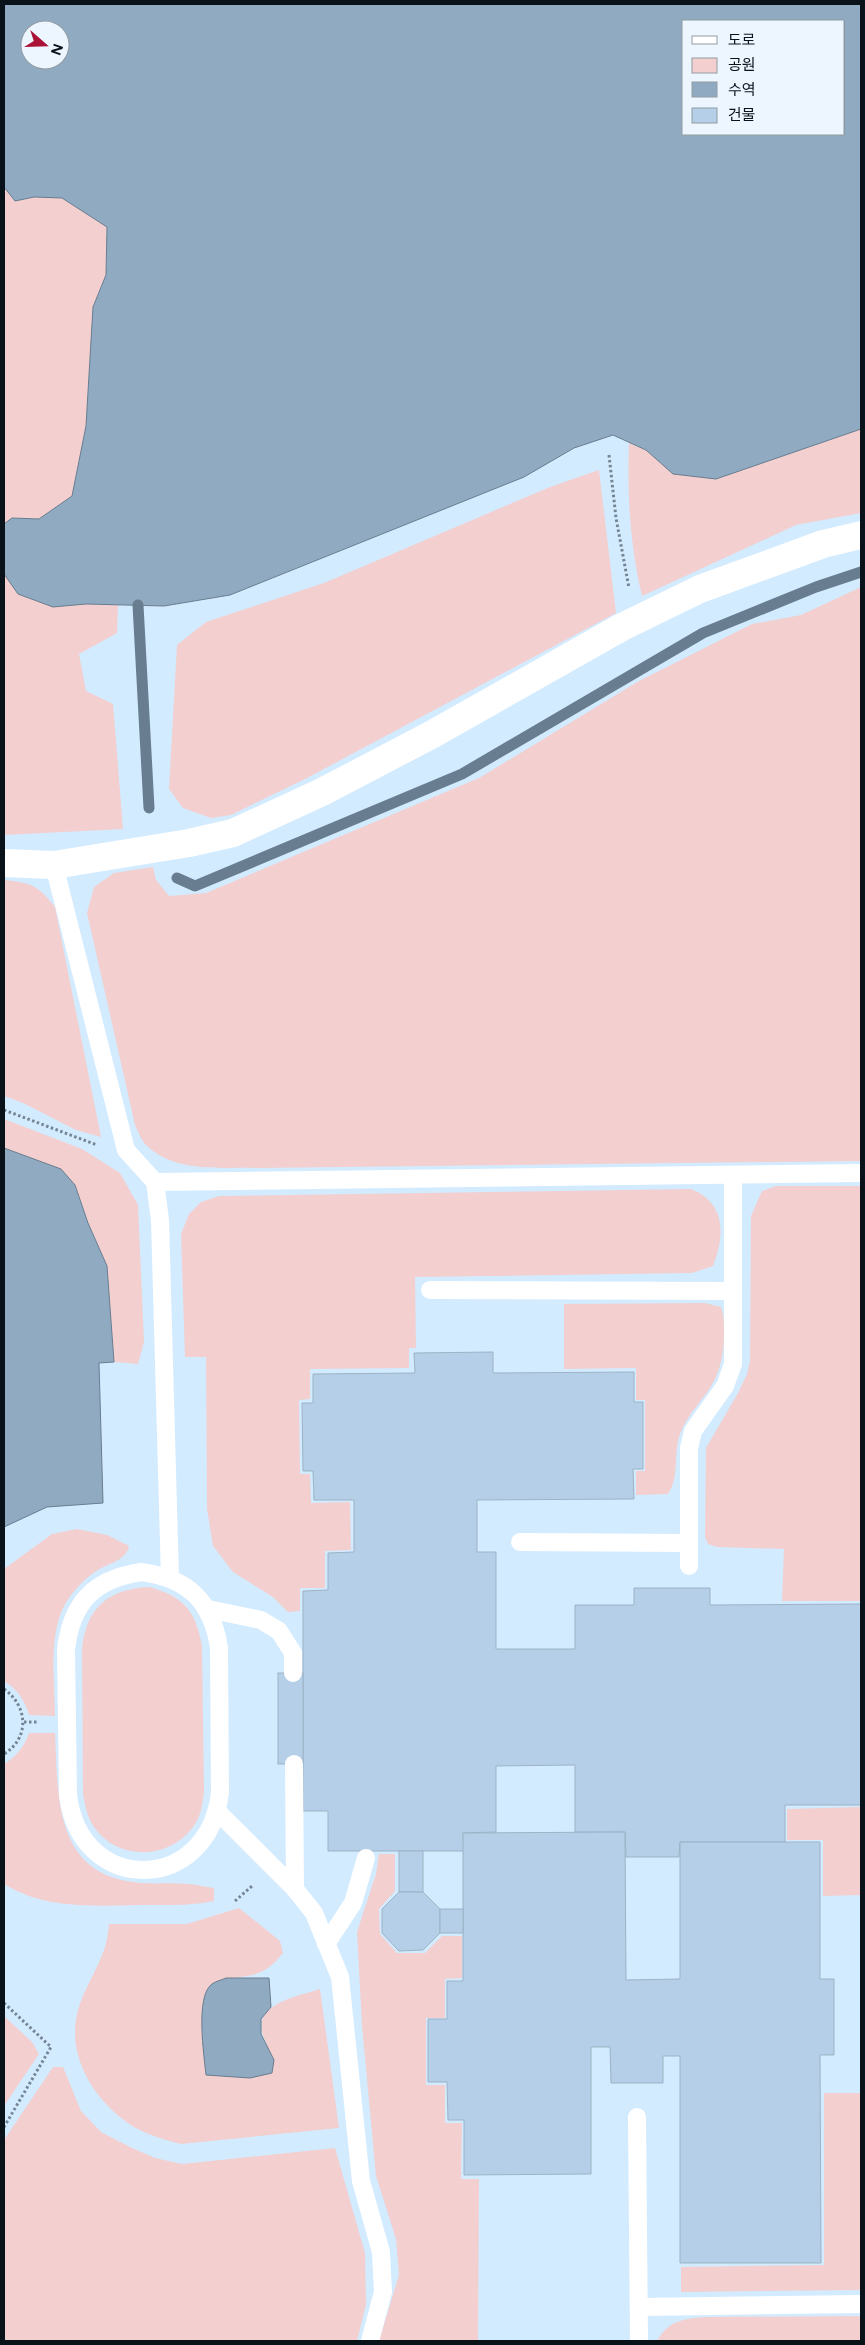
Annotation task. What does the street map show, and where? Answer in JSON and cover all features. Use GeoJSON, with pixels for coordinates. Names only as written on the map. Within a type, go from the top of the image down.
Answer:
{"type":"FeatureCollection","features":[{"type":"Feature","properties":{"kind":"street"},"geometry":{"type":"LineString","coordinates":[[4,862],[54,865],[180,844],[233,833],[322,792],[414,744],[640,618],[700,589],[823,544],[861,535]]}},
{"type":"Feature","properties":{"kind":"lane"},"geometry":{"type":"LineString","coordinates":[[54,865],[126,1150],[155,1182],[160,1220],[170,1578]]}},
{"type":"Feature","properties":{"kind":"lane"},"geometry":{"type":"LineString","coordinates":[[155,1182],[861,1173]]}},
{"type":"Feature","properties":{"kind":"lane"},"geometry":{"type":"LineString","coordinates":[[689,1566],[689,1448],[693,1431],[725,1386],[733,1364],[733,1176]]}},
{"type":"Feature","properties":{"kind":"lane"},"geometry":{"type":"LineString","coordinates":[[430,1290],[732,1291]]}},
{"type":"Feature","properties":{"kind":"lane"},"geometry":{"type":"LineString","coordinates":[[520,1542],[689,1543]]}},
{"type":"Feature","properties":{"kind":"lane"},"geometry":{"type":"LineString","coordinates":[[141,1572],[161,1574],[170,1578],[180,1582],[195,1594],[208,1609],[216,1628],[219,1648],[220,1792],[218,1812],[210,1831],[198,1847],[182,1859],[164,1867],[144,1870],[124,1868],[106,1860],[90,1848],[78,1832],[70,1814],[68,1795],[66,1650],[68,1629],[76,1611],[88,1595],[103,1583],[121,1575],[141,1572]]}},
{"type":"Feature","properties":{"kind":"lane"},"geometry":{"type":"LineString","coordinates":[[208,1609],[261,1620],[279,1630],[293,1653],[293,1673]]}},
{"type":"Feature","properties":{"kind":"lane"},"geometry":{"type":"LineString","coordinates":[[294,1764],[295,1889]]}},
{"type":"Feature","properties":{"kind":"lane"},"geometry":{"type":"LineString","coordinates":[[218,1812],[295,1889],[314,1913],[340,1977],[361,2181],[381,2252],[383,2292],[370,2341]]}},
{"type":"Feature","properties":{"kind":"lane"},"geometry":{"type":"LineString","coordinates":[[326,1944],[353,1902],[366,1858]]}},
{"type":"Feature","properties":{"kind":"lane"},"geometry":{"type":"LineString","coordinates":[[637,2117],[639,2341]]}},
{"type":"Feature","properties":{"kind":"lane"},"geometry":{"type":"LineString","coordinates":[[639,2307],[861,2304]]}},
{"type":"Feature","properties":{"kind":"path"},"geometry":{"type":"LineString","coordinates":[[609,455],[616,518],[627,583],[640,618]]}},
{"type":"Feature","properties":{"kind":"path"},"geometry":{"type":"LineString","coordinates":[[4,1110],[105,1149],[126,1150]]}},
{"type":"Feature","properties":{"kind":"path"},"geometry":{"type":"LineString","coordinates":[[4,1689],[13,1696],[20,1708],[24,1722],[20,1736],[13,1748],[4,1754]]}},
{"type":"Feature","properties":{"kind":"path"},"geometry":{"type":"LineString","coordinates":[[4,2003],[51,2047],[4,2127]]}},
{"type":"Feature","properties":{"kind":"green space"},"geometry":{"type":"Polygon","coordinates":[[[4,187],[15,201],[34,196],[62,198],[107,226],[106,275],[93,307],[86,426],[72,496],[39,519],[12,518],[4,524],[4,187]]]}},
{"type":"Feature","properties":{"kind":"green space"},"geometry":{"type":"Polygon","coordinates":[[[861,429],[861,513],[796,525],[642,596],[630,520],[629,443],[646,450],[673,474],[716,479],[861,429]]]}},
{"type":"Feature","properties":{"kind":"green space"},"geometry":{"type":"Polygon","coordinates":[[[599,470],[616,613],[307,778],[231,815],[211,818],[183,808],[169,789],[177,645],[206,622],[324,583],[550,487],[599,470]]]}},
{"type":"Feature","properties":{"kind":"green space"},"geometry":{"type":"Polygon","coordinates":[[[4,574],[18,594],[86,604],[118,605],[117,633],[79,654],[86,691],[113,704],[123,829],[4,835],[4,574]]]}},
{"type":"Feature","properties":{"kind":"green space"},"geometry":{"type":"Polygon","coordinates":[[[861,587],[861,1161],[213,1168],[198,1167],[170,1160],[157,1154],[144,1143],[135,1125],[87,913],[94,887],[114,873],[153,867],[156,880],[169,896],[206,893],[479,778],[639,681],[752,624],[801,615],[861,587]]]}},
{"type":"Feature","properties":{"kind":"green space"},"geometry":{"type":"Polygon","coordinates":[[[4,880],[33,886],[44,894],[55,907],[101,1137],[76,1130],[23,1103],[4,1096],[4,880]]]}},
{"type":"Feature","properties":{"kind":"green space"},"geometry":{"type":"Polygon","coordinates":[[[4,1119],[82,1149],[120,1173],[138,1205],[144,1342],[138,1364],[114,1362],[107,1266],[88,1223],[75,1185],[4,1148],[4,1119]]]}},
{"type":"Feature","properties":{"kind":"green space"},"geometry":{"type":"Polygon","coordinates":[[[776,1186],[861,1186],[861,1601],[782,1601],[784,1549],[717,1547],[708,1544],[705,1537],[706,1448],[738,1393],[747,1374],[750,1361],[751,1216],[762,1191],[776,1186]]]}},
{"type":"Feature","properties":{"kind":"green space"},"geometry":{"type":"Polygon","coordinates":[[[691,1189],[702,1195],[717,1211],[721,1232],[720,1243],[713,1266],[692,1273],[415,1277],[416,1348],[409,1348],[409,1368],[310,1369],[310,1399],[299,1400],[300,1474],[310,1474],[311,1503],[350,1502],[351,1550],[325,1551],[325,1588],[300,1588],[300,1611],[288,1612],[273,1597],[233,1572],[213,1546],[207,1509],[206,1357],[185,1357],[181,1234],[189,1214],[201,1202],[219,1196],[691,1189]]]}},
{"type":"Feature","properties":{"kind":"green space"},"geometry":{"type":"Polygon","coordinates":[[[705,1303],[721,1307],[723,1314],[724,1345],[715,1379],[683,1426],[678,1441],[674,1480],[668,1494],[636,1495],[636,1471],[645,1471],[645,1400],[636,1400],[636,1368],[564,1369],[564,1304],[705,1303]]]}},
{"type":"Feature","properties":{"kind":"green space"},"geometry":{"type":"Polygon","coordinates":[[[77,1529],[107,1535],[129,1546],[121,1558],[87,1578],[67,1601],[57,1625],[55,1638],[55,1716],[29,1715],[20,1695],[4,1681],[4,1569],[52,1534],[77,1529]]]}},
{"type":"Feature","properties":{"kind":"green space"},"geometry":{"type":"Polygon","coordinates":[[[149,1587],[179,1600],[192,1614],[199,1634],[202,1646],[204,1791],[199,1817],[185,1836],[173,1845],[145,1852],[130,1851],[104,1838],[94,1827],[87,1811],[83,1794],[82,1649],[88,1622],[102,1603],[122,1592],[149,1587]]]}},
{"type":"Feature","properties":{"kind":"green space"},"geometry":{"type":"Polygon","coordinates":[[[29,1733],[55,1733],[60,1805],[74,1847],[88,1863],[107,1875],[133,1882],[190,1884],[214,1888],[214,1901],[176,1905],[103,1906],[69,1904],[35,1898],[4,1884],[4,1764],[20,1751],[29,1733]]]}},
{"type":"Feature","properties":{"kind":"green space"},"geometry":{"type":"Polygon","coordinates":[[[861,1807],[861,1895],[823,1896],[823,1840],[787,1840],[787,1809],[861,1807]]]}},
{"type":"Feature","properties":{"kind":"green space"},"geometry":{"type":"Polygon","coordinates":[[[379,1854],[395,1854],[395,1891],[379,1909],[380,1934],[397,1953],[425,1953],[442,1936],[462,1936],[462,1978],[445,1979],[445,2018],[426,2018],[426,2085],[445,2085],[445,2123],[462,2123],[461,2179],[479,2179],[478,2341],[379,2341],[399,2275],[396,2239],[376,2176],[362,2026],[357,1932],[376,1874],[379,1854]]]}},
{"type":"Feature","properties":{"kind":"green space"},"geometry":{"type":"Polygon","coordinates":[[[239,1908],[280,1941],[283,1953],[274,1963],[257,1974],[232,1978],[211,1985],[202,2020],[206,2075],[267,2044],[262,2031],[262,2020],[275,2005],[320,1989],[339,2128],[181,2144],[151,2135],[134,2127],[120,2117],[96,2092],[80,2061],[76,2045],[75,2028],[78,2010],[104,1950],[109,1924],[187,1924],[239,1908]]]}},
{"type":"Feature","properties":{"kind":"green space"},"geometry":{"type":"Polygon","coordinates":[[[4,2016],[32,2042],[39,2054],[4,2106],[4,2016]]]}},
{"type":"Feature","properties":{"kind":"green space"},"geometry":{"type":"Polygon","coordinates":[[[53,2067],[63,2067],[81,2111],[101,2132],[155,2158],[182,2164],[335,2148],[365,2253],[366,2304],[357,2341],[4,2341],[4,2140],[53,2067]]]}},
{"type":"Feature","properties":{"kind":"green space"},"geometry":{"type":"Polygon","coordinates":[[[824,2093],[861,2093],[861,2290],[681,2292],[681,2267],[824,2265],[824,2093]]]}},
{"type":"Feature","properties":{"kind":"green space"},"geometry":{"type":"Polygon","coordinates":[[[861,2316],[861,2341],[657,2341],[666,2329],[676,2322],[704,2317],[861,2316]]]}},
{"type":"Feature","properties":{"kind":"water"},"geometry":{"type":"Polygon","coordinates":[[[4,4],[861,4],[861,429],[716,479],[673,474],[646,450],[613,435],[574,448],[524,477],[230,595],[164,606],[86,604],[53,607],[18,594],[4,574],[4,524],[12,518],[39,519],[72,496],[86,426],[93,307],[106,275],[107,227],[62,198],[34,197],[15,201],[4,187],[4,4]]]}},
{"type":"Feature","properties":{"kind":"water"},"geometry":{"type":"Polygon","coordinates":[[[4,1148],[61,1169],[75,1185],[88,1223],[107,1266],[114,1362],[99,1363],[103,1503],[47,1507],[4,1527],[4,1148]]]}},
{"type":"Feature","properties":{"kind":"water"},"geometry":{"type":"Polygon","coordinates":[[[226,1978],[269,1978],[271,2007],[261,2019],[261,2034],[274,2060],[272,2073],[250,2078],[206,2075],[202,2026],[204,2000],[212,1984],[226,1978]]]}},
{"type":"Feature","properties":{"kind":"building"},"geometry":{"type":"Polygon","coordinates":[[[493,1352],[493,1373],[634,1372],[634,1402],[643,1402],[643,1469],[633,1469],[634,1499],[477,1500],[477,1552],[496,1552],[496,1649],[575,1649],[575,1605],[634,1605],[634,1588],[710,1588],[710,1605],[861,1604],[861,1805],[785,1805],[785,1842],[680,1842],[679,1857],[626,1857],[625,1832],[575,1832],[575,1765],[496,1766],[496,1832],[463,1833],[464,1851],[328,1851],[328,1811],[303,1811],[303,1591],[328,1590],[328,1553],[354,1552],[354,1500],[314,1500],[313,1471],[303,1471],[302,1403],[313,1403],[313,1374],[415,1373],[414,1353],[493,1352]]]}},
{"type":"Feature","properties":{"kind":"building"},"geometry":{"type":"Polygon","coordinates":[[[278,1673],[303,1673],[303,1764],[278,1764],[278,1673]]]}},
{"type":"Feature","properties":{"kind":"building"},"geometry":{"type":"Polygon","coordinates":[[[625,1832],[626,1980],[680,1979],[680,1842],[820,1842],[820,1979],[834,1979],[834,2055],[820,2055],[821,2263],[680,2263],[680,2056],[663,2056],[663,2083],[611,2083],[610,2047],[591,2047],[591,2174],[464,2175],[464,2120],[448,2120],[447,2082],[428,2082],[428,2019],[447,2019],[447,1981],[463,1981],[463,1833],[625,1832]]]}},
{"type":"Feature","properties":{"kind":"building"},"geometry":{"type":"Polygon","coordinates":[[[399,1851],[423,1851],[423,1892],[399,1892],[399,1851]]]}},
{"type":"Feature","properties":{"kind":"building"},"geometry":{"type":"Polygon","coordinates":[[[399,1892],[423,1892],[440,1909],[440,1933],[423,1950],[399,1951],[382,1933],[382,1909],[399,1892]]]}},
{"type":"Feature","properties":{"kind":"building"},"geometry":{"type":"Polygon","coordinates":[[[440,1909],[463,1909],[463,1933],[440,1933],[440,1909]]]}},
{"type":"Feature","properties":{"kind":"waterway"},"geometry":{"type":"LineString","coordinates":[[177,878],[195,886],[462,774],[703,633],[816,587],[861,572]]}},
{"type":"Feature","properties":{"kind":"waterway"},"geometry":{"type":"LineString","coordinates":[[138,605],[149,808]]}}]}
